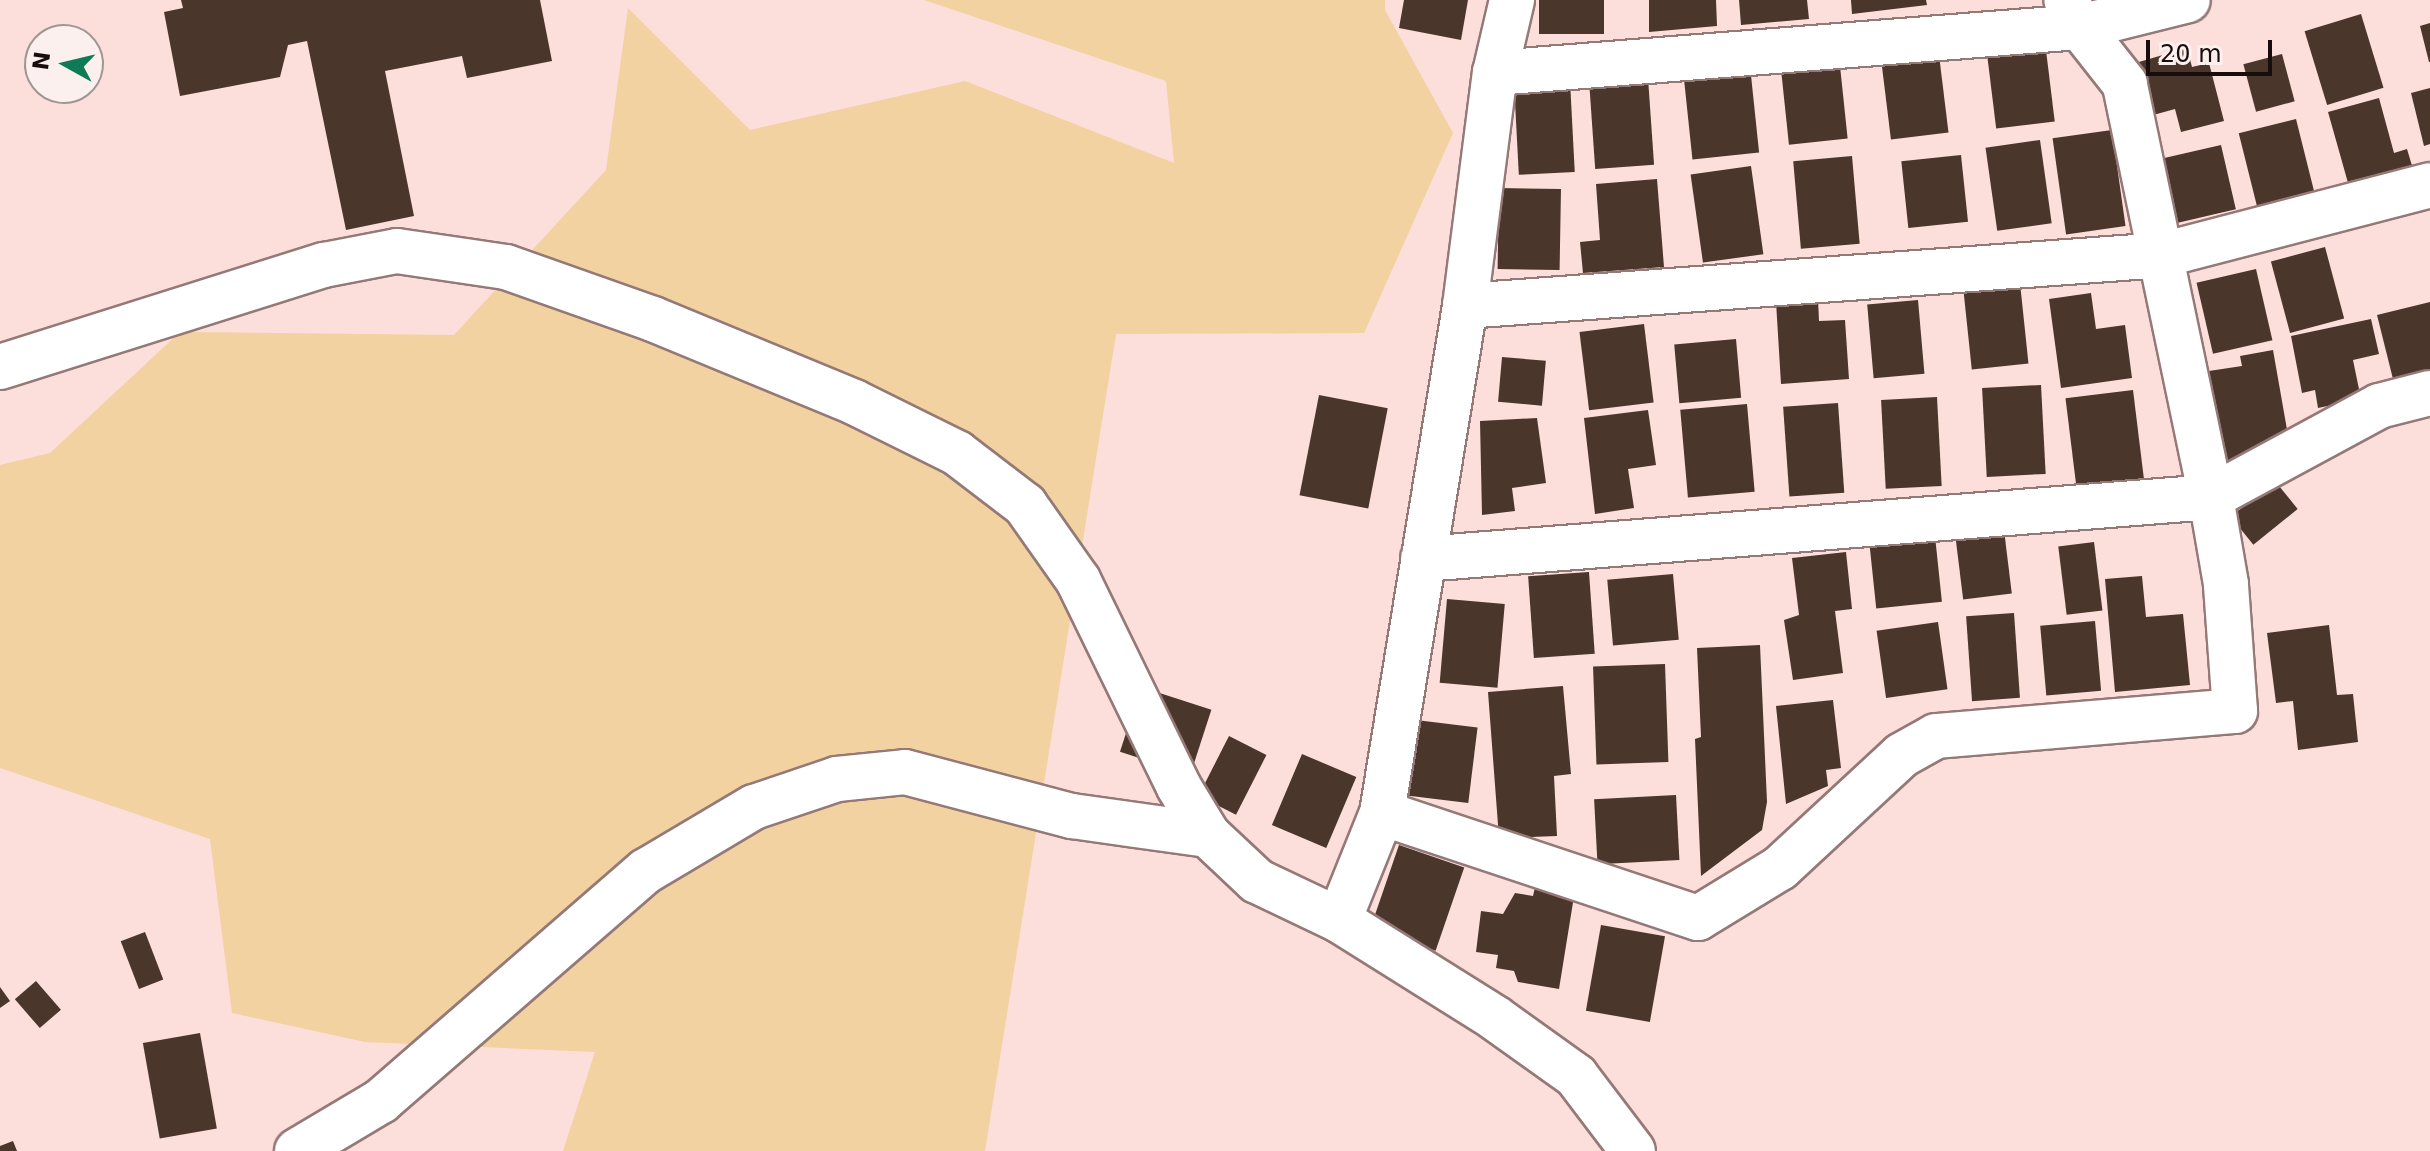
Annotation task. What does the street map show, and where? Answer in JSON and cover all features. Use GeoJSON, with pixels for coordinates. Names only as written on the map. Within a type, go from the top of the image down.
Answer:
{"type":"FeatureCollection","features":[{"type":"Feature","properties":{"kind":"street"},"geometry":{"type":"LineString","coordinates":[[1339,920],[1382,813],[1465,306],[1495,73],[1512,0]]}},
{"type":"Feature","properties":{"kind":"street"},"geometry":{"type":"LineString","coordinates":[[1495,73],[2188,0]]}},
{"type":"Feature","properties":{"kind":"street"},"geometry":{"type":"LineString","coordinates":[[1382,813],[1698,918],[1780,868],[1902,755],[1936,736],[2235,711],[2226,584],[2211,497],[2125,84],[2073,13]]}},
{"type":"Feature","properties":{"kind":"street"},"geometry":{"type":"LineString","coordinates":[[1465,306],[2162,255],[2430,185]]}},
{"type":"Feature","properties":{"kind":"street"},"geometry":{"type":"LineString","coordinates":[[0,367],[324,265],[397,251],[506,267],[653,319],[854,402],[957,453],[1025,505],[1078,580],[1179,787],[1208,835],[1257,881],[1339,920],[1495,1018],[1576,1076],[1633,1151]]}},
{"type":"Feature","properties":{"kind":"street"},"geometry":{"type":"LineString","coordinates":[[1423,559],[2211,497],[2379,406],[2430,393]]}},
{"type":"Feature","properties":{"kind":"street"},"geometry":{"type":"LineString","coordinates":[[297,1151],[381,1101],[646,871],[754,807],[837,779],[905,772],[1072,816],[1208,835]]}},
{"type":"Feature","properties":{"kind":"shaded area"},"geometry":{"type":"Polygon","coordinates":[[[924,0],[1385,0],[1385,10],[1453,133],[1364,333],[1116,334],[985,1151],[563,1151],[595,1052],[365,1042],[232,1013],[210,839],[0,768],[0,465],[50,453],[180,332],[454,335],[606,170],[628,8],[750,130],[965,81],[1174,163],[1166,81],[924,0]]]}},
{"type":"Feature","properties":{"kind":"building"},"geometry":{"type":"Polygon","coordinates":[[[181,0],[540,0],[552,61],[467,78],[462,56],[385,71],[414,216],[346,230],[307,41],[288,45],[280,77],[180,96],[164,12],[183,8],[181,0]]]}},
{"type":"Feature","properties":{"kind":"building"},"geometry":{"type":"Polygon","coordinates":[[[1404,0],[1468,0],[1461,40],[1399,28],[1404,0]]]}},
{"type":"Feature","properties":{"kind":"building"},"geometry":{"type":"Polygon","coordinates":[[[1539,0],[1604,0],[1604,34],[1539,34],[1539,0]]]}},
{"type":"Feature","properties":{"kind":"building"},"geometry":{"type":"Polygon","coordinates":[[[1649,0],[1716,0],[1717,26],[1649,32],[1649,0]]]}},
{"type":"Feature","properties":{"kind":"building"},"geometry":{"type":"Polygon","coordinates":[[[1739,0],[1807,0],[1809,19],[1741,25],[1739,0]]]}},
{"type":"Feature","properties":{"kind":"building"},"geometry":{"type":"Polygon","coordinates":[[[1851,0],[1926,0],[1927,5],[1852,14],[1851,0]]]}},
{"type":"Feature","properties":{"kind":"building"},"geometry":{"type":"Polygon","coordinates":[[[2361,14],[2384,88],[2327,105],[2305,31],[2361,14]]]}},
{"type":"Feature","properties":{"kind":"building"},"geometry":{"type":"Polygon","coordinates":[[[2430,23],[2430,62],[2429,62],[2420,26],[2430,23]]]}},
{"type":"Feature","properties":{"kind":"building"},"geometry":{"type":"Polygon","coordinates":[[[2045,42],[2055,121],[1996,129],[1986,49],[2045,42]]]}},
{"type":"Feature","properties":{"kind":"building"},"geometry":{"type":"Polygon","coordinates":[[[2187,48],[2192,67],[2209,63],[2224,121],[2181,132],[2175,109],[2146,117],[2132,64],[2187,48]]]}},
{"type":"Feature","properties":{"kind":"building"},"geometry":{"type":"Polygon","coordinates":[[[2282,54],[2295,101],[2256,112],[2243,64],[2282,54]]]}},
{"type":"Feature","properties":{"kind":"building"},"geometry":{"type":"Polygon","coordinates":[[[1939,55],[1949,132],[1891,139],[1881,62],[1939,55]]]}},
{"type":"Feature","properties":{"kind":"building"},"geometry":{"type":"Polygon","coordinates":[[[1750,66],[1759,153],[1692,160],[1683,73],[1750,66]]]}},
{"type":"Feature","properties":{"kind":"building"},"geometry":{"type":"Polygon","coordinates":[[[1840,66],[1848,139],[1789,145],[1781,72],[1840,66]]]}},
{"type":"Feature","properties":{"kind":"building"},"geometry":{"type":"Polygon","coordinates":[[[1648,78],[1654,165],[1595,169],[1589,82],[1648,78]]]}},
{"type":"Feature","properties":{"kind":"building"},"geometry":{"type":"Polygon","coordinates":[[[1570,81],[1575,172],[1519,175],[1514,84],[1570,81]]]}},
{"type":"Feature","properties":{"kind":"building"},"geometry":{"type":"Polygon","coordinates":[[[2430,88],[2430,144],[2424,146],[2411,93],[2430,88]]]}},
{"type":"Feature","properties":{"kind":"building"},"geometry":{"type":"Polygon","coordinates":[[[2379,98],[2394,153],[2407,149],[2416,179],[2352,197],[2328,112],[2379,98]]]}},
{"type":"Feature","properties":{"kind":"building"},"geometry":{"type":"Polygon","coordinates":[[[2296,119],[2316,198],[2258,212],[2239,133],[2296,119]]]}},
{"type":"Feature","properties":{"kind":"building"},"geometry":{"type":"Polygon","coordinates":[[[2112,130],[2125,226],[2066,234],[2053,138],[2112,130]]]}},
{"type":"Feature","properties":{"kind":"building"},"geometry":{"type":"Polygon","coordinates":[[[2040,140],[2052,223],[1997,231],[1986,148],[2040,140]]]}},
{"type":"Feature","properties":{"kind":"building"},"geometry":{"type":"Polygon","coordinates":[[[2221,145],[2236,209],[2172,224],[2157,160],[2221,145]]]}},
{"type":"Feature","properties":{"kind":"building"},"geometry":{"type":"Polygon","coordinates":[[[1961,155],[1968,222],[1908,228],[1901,161],[1961,155]]]}},
{"type":"Feature","properties":{"kind":"building"},"geometry":{"type":"Polygon","coordinates":[[[1852,156],[1860,244],[1801,249],[1793,161],[1852,156]]]}},
{"type":"Feature","properties":{"kind":"building"},"geometry":{"type":"Polygon","coordinates":[[[1751,166],[1763,254],[1703,263],[1691,174],[1751,166]]]}},
{"type":"Feature","properties":{"kind":"building"},"geometry":{"type":"Polygon","coordinates":[[[1657,179],[1664,267],[1583,273],[1580,242],[1600,240],[1596,184],[1657,179]]]}},
{"type":"Feature","properties":{"kind":"building"},"geometry":{"type":"Polygon","coordinates":[[[1499,188],[1561,189],[1560,270],[1498,269],[1499,188]]]}},
{"type":"Feature","properties":{"kind":"building"},"geometry":{"type":"Polygon","coordinates":[[[2325,247],[2344,318],[2290,333],[2271,261],[2325,247]]]}},
{"type":"Feature","properties":{"kind":"building"},"geometry":{"type":"Polygon","coordinates":[[[2256,269],[2272,340],[2213,354],[2197,283],[2256,269]]]}},
{"type":"Feature","properties":{"kind":"building"},"geometry":{"type":"Polygon","coordinates":[[[2020,283],[2028,364],[1972,370],[1963,289],[2020,283]]]}},
{"type":"Feature","properties":{"kind":"building"},"geometry":{"type":"Polygon","coordinates":[[[2091,293],[2096,329],[2125,325],[2132,378],[2061,388],[2049,299],[2091,293]]]}},
{"type":"Feature","properties":{"kind":"building"},"geometry":{"type":"Polygon","coordinates":[[[1818,299],[1819,321],[1845,320],[1849,379],[1781,384],[1776,302],[1818,299]]]}},
{"type":"Feature","properties":{"kind":"building"},"geometry":{"type":"Polygon","coordinates":[[[1918,300],[1924,374],[1874,378],[1867,304],[1918,300]]]}},
{"type":"Feature","properties":{"kind":"building"},"geometry":{"type":"Polygon","coordinates":[[[2430,302],[2430,378],[2395,387],[2377,315],[2430,302]]]}},
{"type":"Feature","properties":{"kind":"building"},"geometry":{"type":"Polygon","coordinates":[[[2371,319],[2379,354],[2353,360],[2361,399],[2318,408],[2315,390],[2302,393],[2291,336],[2371,319]]]}},
{"type":"Feature","properties":{"kind":"building"},"geometry":{"type":"Polygon","coordinates":[[[1644,324],[1654,402],[1589,410],[1579,332],[1644,324]]]}},
{"type":"Feature","properties":{"kind":"building"},"geometry":{"type":"Polygon","coordinates":[[[1736,339],[1741,398],[1679,403],[1674,344],[1736,339]]]}},
{"type":"Feature","properties":{"kind":"building"},"geometry":{"type":"Polygon","coordinates":[[[2273,350],[2289,441],[2256,446],[2258,457],[2225,463],[2209,371],[2242,366],[2240,356],[2273,350]]]}},
{"type":"Feature","properties":{"kind":"building"},"geometry":{"type":"Polygon","coordinates":[[[1502,357],[1546,361],[1542,406],[1498,402],[1502,357]]]}},
{"type":"Feature","properties":{"kind":"building"},"geometry":{"type":"Polygon","coordinates":[[[2041,385],[2046,474],[1987,477],[1982,388],[2041,385]]]}},
{"type":"Feature","properties":{"kind":"building"},"geometry":{"type":"Polygon","coordinates":[[[2133,390],[2144,480],[2077,489],[2066,398],[2133,390]]]}},
{"type":"Feature","properties":{"kind":"building"},"geometry":{"type":"Polygon","coordinates":[[[1319,395],[1388,408],[1368,508],[1300,495],[1319,395]]]}},
{"type":"Feature","properties":{"kind":"building"},"geometry":{"type":"Polygon","coordinates":[[[1937,397],[1942,486],[1886,489],[1881,400],[1937,397]]]}},
{"type":"Feature","properties":{"kind":"building"},"geometry":{"type":"Polygon","coordinates":[[[1838,403],[1844,493],[1789,497],[1783,407],[1838,403]]]}},
{"type":"Feature","properties":{"kind":"building"},"geometry":{"type":"Polygon","coordinates":[[[1747,404],[1755,492],[1688,498],[1680,410],[1747,404]]]}},
{"type":"Feature","properties":{"kind":"building"},"geometry":{"type":"Polygon","coordinates":[[[1648,410],[1656,465],[1628,469],[1634,508],[1595,514],[1584,418],[1648,410]]]}},
{"type":"Feature","properties":{"kind":"building"},"geometry":{"type":"Polygon","coordinates":[[[1537,418],[1546,483],[1512,488],[1515,511],[1482,515],[1480,421],[1537,418]]]}},
{"type":"Feature","properties":{"kind":"building"},"geometry":{"type":"Polygon","coordinates":[[[2275,481],[2298,509],[2253,545],[2231,517],[2275,481]]]}},
{"type":"Feature","properties":{"kind":"building"},"geometry":{"type":"Polygon","coordinates":[[[2004,530],[2012,594],[1963,599],[1955,536],[2004,530]]]}},
{"type":"Feature","properties":{"kind":"building"},"geometry":{"type":"Polygon","coordinates":[[[1935,536],[1942,602],[1876,609],[1869,543],[1935,536]]]}},
{"type":"Feature","properties":{"kind":"building"},"geometry":{"type":"Polygon","coordinates":[[[2094,542],[2102,610],[2067,615],[2058,546],[2094,542]]]}},
{"type":"Feature","properties":{"kind":"building"},"geometry":{"type":"Polygon","coordinates":[[[1846,552],[1852,609],[1835,611],[1843,673],[1793,680],[1784,620],[1799,615],[1792,558],[1846,552]]]}},
{"type":"Feature","properties":{"kind":"building"},"geometry":{"type":"Polygon","coordinates":[[[1589,572],[1595,654],[1534,658],[1528,576],[1589,572]]]}},
{"type":"Feature","properties":{"kind":"building"},"geometry":{"type":"Polygon","coordinates":[[[1673,574],[1679,640],[1613,646],[1607,580],[1673,574]]]}},
{"type":"Feature","properties":{"kind":"building"},"geometry":{"type":"Polygon","coordinates":[[[2142,576],[2146,617],[2183,614],[2190,685],[2115,692],[2105,579],[2142,576]]]}},
{"type":"Feature","properties":{"kind":"building"},"geometry":{"type":"Polygon","coordinates":[[[1447,599],[1505,604],[1497,688],[1440,683],[1447,599]]]}},
{"type":"Feature","properties":{"kind":"building"},"geometry":{"type":"Polygon","coordinates":[[[2014,613],[2020,698],[1972,701],[1966,616],[2014,613]]]}},
{"type":"Feature","properties":{"kind":"building"},"geometry":{"type":"Polygon","coordinates":[[[2095,621],[2101,691],[2046,696],[2040,626],[2095,621]]]}},
{"type":"Feature","properties":{"kind":"building"},"geometry":{"type":"Polygon","coordinates":[[[1938,622],[1947,689],[1886,698],[1877,631],[1938,622]]]}},
{"type":"Feature","properties":{"kind":"building"},"geometry":{"type":"Polygon","coordinates":[[[2329,625],[2337,695],[2353,694],[2358,742],[2298,750],[2293,701],[2276,703],[2267,633],[2329,625]]]}},
{"type":"Feature","properties":{"kind":"building"},"geometry":{"type":"Polygon","coordinates":[[[1760,645],[1767,802],[1762,830],[1701,876],[1695,739],[1701,737],[1697,648],[1760,645]]]}},
{"type":"Feature","properties":{"kind":"building"},"geometry":{"type":"Polygon","coordinates":[[[1665,664],[1668,762],[1596,764],[1593,667],[1665,664]]]}},
{"type":"Feature","properties":{"kind":"building"},"geometry":{"type":"Polygon","coordinates":[[[1563,686],[1571,774],[1554,776],[1557,836],[1499,838],[1488,692],[1563,686]]]}},
{"type":"Feature","properties":{"kind":"building"},"geometry":{"type":"Polygon","coordinates":[[[1141,687],[1211,710],[1190,775],[1120,752],[1141,687]]]}},
{"type":"Feature","properties":{"kind":"building"},"geometry":{"type":"Polygon","coordinates":[[[1833,700],[1841,768],[1826,770],[1828,786],[1786,804],[1776,706],[1833,700]]]}},
{"type":"Feature","properties":{"kind":"building"},"geometry":{"type":"Polygon","coordinates":[[[1416,720],[1478,728],[1468,803],[1407,795],[1416,720]]]}},
{"type":"Feature","properties":{"kind":"building"},"geometry":{"type":"Polygon","coordinates":[[[1229,736],[1266,755],[1236,815],[1199,796],[1229,736]]]}},
{"type":"Feature","properties":{"kind":"building"},"geometry":{"type":"Polygon","coordinates":[[[1302,754],[1356,777],[1326,848],[1272,825],[1302,754]]]}},
{"type":"Feature","properties":{"kind":"building"},"geometry":{"type":"Polygon","coordinates":[[[1676,795],[1679,860],[1598,864],[1594,799],[1676,795]]]}},
{"type":"Feature","properties":{"kind":"building"},"geometry":{"type":"Polygon","coordinates":[[[1399,845],[1464,867],[1436,951],[1370,928],[1399,845]]]}},
{"type":"Feature","properties":{"kind":"building"},"geometry":{"type":"Polygon","coordinates":[[[1536,883],[1575,890],[1559,989],[1518,982],[1514,971],[1496,968],[1498,955],[1476,952],[1481,911],[1503,914],[1515,893],[1533,896],[1536,883]]]}},
{"type":"Feature","properties":{"kind":"building"},"geometry":{"type":"Polygon","coordinates":[[[1601,925],[1665,936],[1650,1022],[1586,1011],[1601,925]]]}},
{"type":"Feature","properties":{"kind":"building"},"geometry":{"type":"Polygon","coordinates":[[[145,932],[163,980],[139,989],[121,941],[145,932]]]}},
{"type":"Feature","properties":{"kind":"building"},"geometry":{"type":"Polygon","coordinates":[[[36,981],[61,1010],[40,1028],[15,999],[36,981]]]}},
{"type":"Feature","properties":{"kind":"building"},"geometry":{"type":"Polygon","coordinates":[[[0,987],[10,1001],[0,1008],[0,987]]]}},
{"type":"Feature","properties":{"kind":"building"},"geometry":{"type":"Polygon","coordinates":[[[200,1033],[217,1129],[160,1139],[143,1043],[200,1033]]]}},
{"type":"Feature","properties":{"kind":"building"},"geometry":{"type":"Polygon","coordinates":[[[13,1141],[17,1151],[0,1151],[0,1146],[13,1141]]]}}]}
